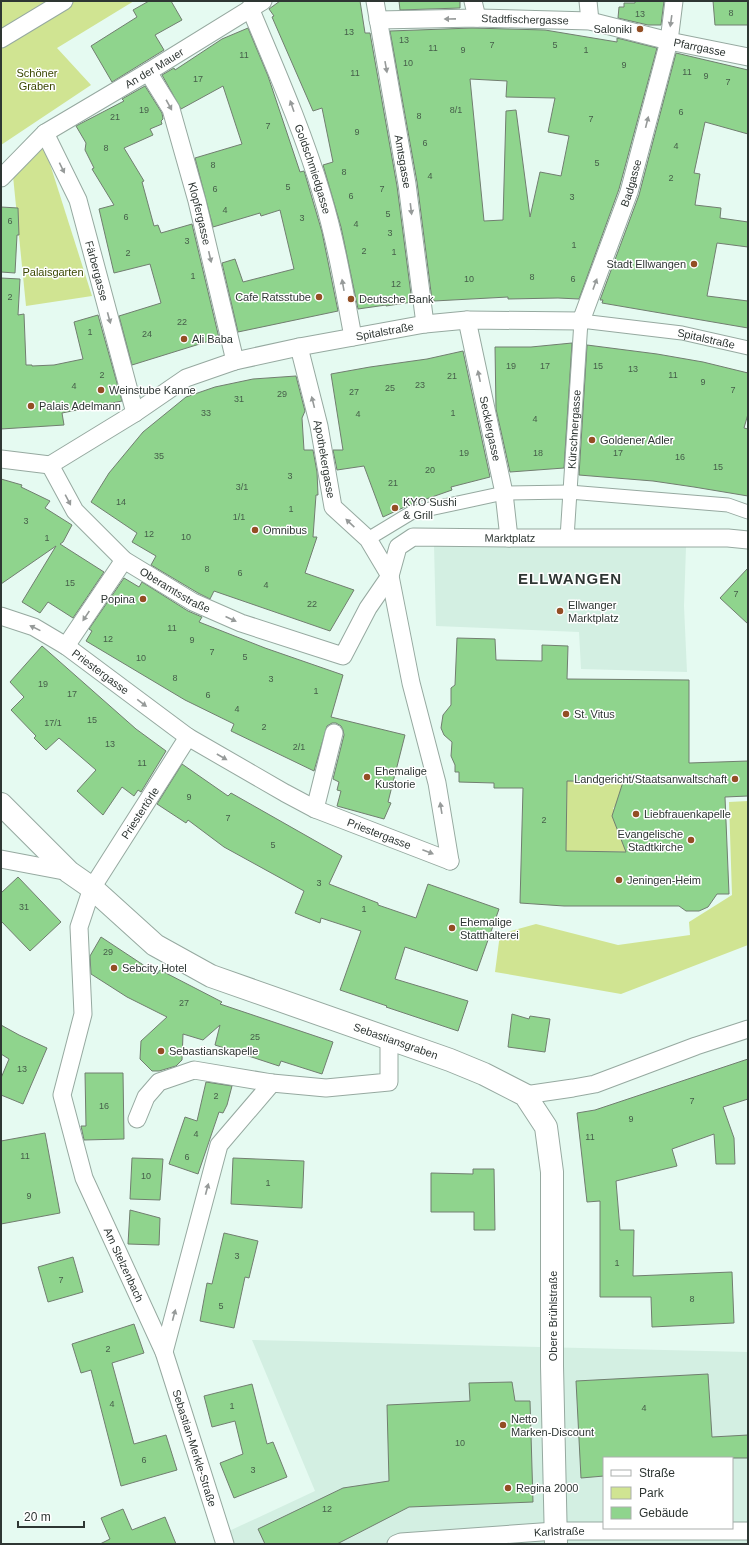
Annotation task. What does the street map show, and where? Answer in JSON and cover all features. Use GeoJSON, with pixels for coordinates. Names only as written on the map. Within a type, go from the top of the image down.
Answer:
{"type":"FeatureCollection","features":[{"type":"Feature","properties":{"kind":"street"},"geometry":{"type":"LineString","coordinates":[[1,39],[64,1]]}},
{"type":"Feature","properties":{"kind":"street","name":"Amtsgasse"},"geometry":{"type":"LineString","coordinates":[[375,1],[408,184],[425,324]]}},
{"type":"Feature","properties":{"kind":"street"},"geometry":{"type":"LineString","coordinates":[[473,1],[477,18]]}},
{"type":"Feature","properties":{"kind":"street"},"geometry":{"type":"LineString","coordinates":[[588,1],[590,22]]}},
{"type":"Feature","properties":{"kind":"street","name":"Pfarrgasse"},"geometry":{"type":"LineString","coordinates":[[674,1],[669,41],[748,57]]}},
{"type":"Feature","properties":{"kind":"street","name":"An der Mauer"},"geometry":{"type":"LineString","coordinates":[[1,178],[45,133],[148,72],[256,5]]}},
{"type":"Feature","properties":{"kind":"street","name":"Goldschmiedgasse"},"geometry":{"type":"LineString","coordinates":[[256,5],[322,195],[339,262],[353,337]]}},
{"type":"Feature","properties":{"kind":"street","name":"Stadtfischergasse"},"geometry":{"type":"LineString","coordinates":[[379,24],[477,18],[590,22],[669,41]]}},
{"type":"Feature","properties":{"kind":"street","name":"Badgasse"},"geometry":{"type":"LineString","coordinates":[[581,321],[629,192],[669,41]]}},
{"type":"Feature","properties":{"kind":"street","name":"Klopfergasse"},"geometry":{"type":"LineString","coordinates":[[148,72],[171,109],[197,201],[235,362]]}},
{"type":"Feature","properties":{"kind":"street","name":"Färbergasse"},"geometry":{"type":"LineString","coordinates":[[45,133],[78,200],[134,413]]}},
{"type":"Feature","properties":{"kind":"street","name":"Spitalstraße"},"geometry":{"type":"LineString","coordinates":[[50,465],[134,413],[186,378],[235,362],[299,347],[425,324],[467,320],[581,321],[682,333],[748,348]]}},
{"type":"Feature","properties":{"kind":"street","name":"Secklergasse"},"geometry":{"type":"LineString","coordinates":[[467,320],[504,493],[508,538]]}},
{"type":"Feature","properties":{"kind":"street","name":"Kürschnergasse"},"geometry":{"type":"LineString","coordinates":[[567,538],[581,321]]}},
{"type":"Feature","properties":{"kind":"street","name":"Apothekergasse"},"geometry":{"type":"LineString","coordinates":[[299,347],[319,426],[333,507],[368,539],[390,576]]}},
{"type":"Feature","properties":{"kind":"street"},"geometry":{"type":"LineString","coordinates":[[1,459],[50,465]]}},
{"type":"Feature","properties":{"kind":"street","name":"Oberamtsstraße"},"geometry":{"type":"LineString","coordinates":[[50,465],[75,511],[124,560],[193,602],[241,623],[343,656]]}},
{"type":"Feature","properties":{"kind":"street"},"geometry":{"type":"LineString","coordinates":[[368,539],[411,513],[504,493],[569,492],[728,505],[748,512]]}},
{"type":"Feature","properties":{"kind":"street","name":"Marktplatz"},"geometry":{"type":"LineString","coordinates":[[343,656],[368,608],[390,576],[398,547],[413,537],[748,540]]}},
{"type":"Feature","properties":{"kind":"street","name":"Priestergasse"},"geometry":{"type":"LineString","coordinates":[[66,646],[124,560]]}},
{"type":"Feature","properties":{"kind":"street","name":"Priestergasse"},"geometry":{"type":"LineString","coordinates":[[1,616],[34,627],[66,646],[188,737],[285,793],[315,809],[450,861],[437,783],[411,683],[390,576]]}},
{"type":"Feature","properties":{"kind":"street"},"geometry":{"type":"LineString","coordinates":[[315,809],[334,733]]}},
{"type":"Feature","properties":{"kind":"street","name":"Priestertörle"},"geometry":{"type":"LineString","coordinates":[[92,888],[188,737]]}},
{"type":"Feature","properties":{"kind":"street","name":"Sebastiansgraben"},"geometry":{"type":"LineString","coordinates":[[1,804],[69,872],[92,888],[155,945],[211,976],[450,1060],[484,1074],[525,1095]]}},
{"type":"Feature","properties":{"kind":"street","name":"Sebastiansgraben"},"geometry":{"type":"LineString","coordinates":[[1,859],[69,872]]}},
{"type":"Feature","properties":{"kind":"street","name":"Am Stelzenbach"},"geometry":{"type":"LineString","coordinates":[[92,888],[79,927],[83,1014],[62,1095],[84,1178],[164,1352]]}},
{"type":"Feature","properties":{"kind":"street"},"geometry":{"type":"LineString","coordinates":[[525,1095],[595,1084],[696,1046],[748,1029]]}},
{"type":"Feature","properties":{"kind":"street"},"geometry":{"type":"LineString","coordinates":[[137,1119],[146,1097],[159,1082],[194,1070],[272,1082],[326,1088],[389,1082],[389,1039]]}},
{"type":"Feature","properties":{"kind":"street"},"geometry":{"type":"LineString","coordinates":[[164,1352],[219,1145],[272,1082]]}},
{"type":"Feature","properties":{"kind":"street","name":"Obere Brühlstraße"},"geometry":{"type":"LineString","coordinates":[[525,1095],[546,1127],[552,1172],[552,1366],[555,1537]]}},
{"type":"Feature","properties":{"kind":"street","name":"Sebastian-Merkle-Straße"},"geometry":{"type":"LineString","coordinates":[[164,1352],[225,1544]]}},
{"type":"Feature","properties":{"kind":"street","name":"Karlstraße"},"geometry":{"type":"LineString","coordinates":[[396,1544],[401,1542],[748,1531]]}},
{"type":"Feature","properties":{"kind":"shaded area","name":"Ellwanger Marktplatz"},"geometry":{"type":"Polygon","coordinates":[[[434,545],[686,547],[684,606],[687,672],[581,669],[579,632],[436,626],[434,545]]]}},
{"type":"Feature","properties":{"kind":"shaded area"},"geometry":{"type":"Polygon","coordinates":[[[252,1340],[748,1352],[748,1544],[217,1544],[214,1538],[315,1491],[252,1340]]]}},
{"type":"Feature","properties":{"kind":"green space","name":"Schöner Graben"},"geometry":{"type":"Polygon","coordinates":[[[1,1],[134,1],[57,48],[91,85],[1,145],[1,1]]]}},
{"type":"Feature","properties":{"kind":"green space","name":"Palaisgarten"},"geometry":{"type":"Polygon","coordinates":[[[43,142],[92,296],[26,306],[13,176],[43,142]]]}},
{"type":"Feature","properties":{"kind":"green space"},"geometry":{"type":"Polygon","coordinates":[[[567,781],[644,783],[618,808],[614,807],[613,809],[617,810],[643,852],[566,851],[567,781]]]}},
{"type":"Feature","properties":{"kind":"green space"},"geometry":{"type":"Polygon","coordinates":[[[748,801],[748,945],[621,994],[495,972],[500,934],[536,924],[618,945],[690,935],[689,922],[732,895],[729,802],[748,801]]]}},
{"type":"Feature","properties":{"kind":"building"},"geometry":{"type":"Polygon","coordinates":[[[149,1],[171,1],[182,20],[155,35],[164,50],[112,82],[91,46],[137,17],[133,10],[149,1]]]}},
{"type":"Feature","properties":{"kind":"building"},"geometry":{"type":"Polygon","coordinates":[[[280,1],[360,1],[365,33],[370,33],[397,186],[412,302],[358,309],[341,227],[323,165],[333,162],[322,108],[313,111],[272,17],[274,16],[269,9],[280,1]]]}},
{"type":"Feature","properties":{"kind":"building"},"geometry":{"type":"Polygon","coordinates":[[[399,1],[460,1],[460,8],[400,10],[399,1]]]}},
{"type":"Feature","properties":{"kind":"building"},"geometry":{"type":"Polygon","coordinates":[[[635,1],[664,1],[661,25],[648,25],[618,18],[619,7],[624,7],[624,3],[635,3],[635,1]]]}},
{"type":"Feature","properties":{"kind":"building"},"geometry":{"type":"Polygon","coordinates":[[[713,1],[748,1],[748,25],[715,25],[713,1]]]}},
{"type":"Feature","properties":{"kind":"building"},"geometry":{"type":"Polygon","coordinates":[[[248,28],[268,76],[300,172],[304,171],[305,174],[322,232],[338,311],[238,332],[222,263],[235,259],[243,282],[294,269],[280,210],[261,216],[260,213],[213,227],[195,158],[242,144],[223,86],[181,109],[162,75],[174,68],[175,70],[222,39],[248,28]]]}},
{"type":"Feature","properties":{"kind":"building"},"geometry":{"type":"Polygon","coordinates":[[[472,28],[545,30],[617,42],[617,38],[657,48],[619,189],[579,299],[508,299],[508,297],[432,300],[417,182],[390,31],[472,28]],[[470,79],[484,221],[503,220],[506,111],[516,110],[530,217],[540,172],[561,176],[569,136],[548,132],[555,98],[506,97],[507,81],[470,79]]]}},
{"type":"Feature","properties":{"kind":"building"},"geometry":{"type":"Polygon","coordinates":[[[676,53],[748,70],[748,134],[705,122],[694,173],[700,174],[695,205],[721,208],[720,218],[748,222],[748,247],[717,243],[707,296],[748,301],[748,328],[602,303],[603,300],[600,300],[639,195],[676,53]]]}},
{"type":"Feature","properties":{"kind":"building"},"geometry":{"type":"Polygon","coordinates":[[[145,86],[162,113],[162,124],[150,129],[153,135],[124,148],[144,181],[142,182],[154,226],[158,225],[161,233],[192,224],[219,338],[132,365],[119,316],[161,303],[150,264],[114,273],[99,209],[114,205],[92,169],[94,168],[85,150],[86,143],[76,126],[124,101],[122,99],[145,86]]]}},
{"type":"Feature","properties":{"kind":"building"},"geometry":{"type":"Polygon","coordinates":[[[1,207],[18,208],[19,235],[17,235],[15,273],[1,272],[1,207]]]}},
{"type":"Feature","properties":{"kind":"building"},"geometry":{"type":"Polygon","coordinates":[[[1,278],[20,279],[18,315],[24,314],[26,365],[54,365],[83,359],[74,322],[98,315],[122,401],[62,413],[64,425],[1,429],[1,278]]]}},
{"type":"Feature","properties":{"kind":"building"},"geometry":{"type":"Polygon","coordinates":[[[572,343],[564,468],[510,472],[496,409],[495,347],[531,347],[572,343]]]}},
{"type":"Feature","properties":{"kind":"building"},"geometry":{"type":"Polygon","coordinates":[[[587,345],[657,354],[703,362],[748,373],[748,414],[744,428],[748,429],[748,496],[653,481],[579,475],[587,345]]]}},
{"type":"Feature","properties":{"kind":"building"},"geometry":{"type":"Polygon","coordinates":[[[463,351],[490,477],[451,487],[452,490],[409,505],[383,517],[364,466],[337,470],[333,450],[343,450],[331,374],[427,359],[463,351]]]}},
{"type":"Feature","properties":{"kind":"building"},"geometry":{"type":"Polygon","coordinates":[[[296,376],[305,411],[302,418],[304,450],[313,450],[317,472],[318,495],[316,495],[313,537],[317,537],[305,573],[354,590],[330,631],[214,591],[210,599],[198,593],[151,565],[156,556],[132,542],[137,533],[91,502],[109,473],[143,432],[186,397],[215,387],[253,379],[296,376]]]}},
{"type":"Feature","properties":{"kind":"building"},"geometry":{"type":"Polygon","coordinates":[[[1,479],[22,485],[21,487],[50,501],[45,508],[72,525],[63,542],[60,544],[104,572],[73,618],[48,602],[40,613],[22,602],[56,546],[1,584],[1,479]]]}},
{"type":"Feature","properties":{"kind":"building"},"geometry":{"type":"Polygon","coordinates":[[[748,568],[748,624],[720,598],[748,568]]]}},
{"type":"Feature","properties":{"kind":"building"},"geometry":{"type":"Polygon","coordinates":[[[124,578],[139,587],[142,582],[188,611],[202,617],[199,622],[265,648],[343,675],[331,717],[405,735],[388,802],[391,803],[384,819],[337,806],[341,791],[337,790],[339,782],[333,779],[344,735],[341,726],[336,723],[332,723],[327,726],[314,771],[231,731],[234,724],[185,700],[86,641],[92,631],[89,629],[124,578]]]}},
{"type":"Feature","properties":{"kind":"building"},"geometry":{"type":"Polygon","coordinates":[[[457,638],[495,639],[496,660],[542,661],[542,645],[568,646],[567,679],[689,680],[689,763],[748,761],[748,796],[725,797],[729,894],[717,894],[708,907],[699,911],[686,911],[679,906],[564,906],[520,903],[523,788],[494,788],[494,783],[459,782],[459,772],[455,772],[455,765],[451,756],[452,742],[444,735],[441,728],[443,715],[451,705],[451,688],[455,685],[457,638]],[[567,781],[566,851],[626,852],[612,816],[623,782],[567,781]]]}},
{"type":"Feature","properties":{"kind":"building"},"geometry":{"type":"Polygon","coordinates":[[[42,646],[136,729],[166,751],[141,792],[138,790],[134,796],[122,787],[103,815],[77,791],[96,770],[59,738],[46,750],[34,738],[36,736],[11,710],[24,697],[10,682],[42,646]]]}},
{"type":"Feature","properties":{"kind":"building"},"geometry":{"type":"Polygon","coordinates":[[[182,764],[228,796],[231,793],[342,856],[329,884],[378,903],[378,905],[416,918],[428,884],[499,909],[477,971],[405,947],[395,979],[468,1001],[458,1031],[340,990],[361,931],[321,918],[320,923],[295,913],[304,891],[224,847],[188,820],[186,823],[157,804],[182,764]]]}},
{"type":"Feature","properties":{"kind":"building"},"geometry":{"type":"Polygon","coordinates":[[[18,877],[61,922],[30,951],[1,921],[1,893],[18,877]]]}},
{"type":"Feature","properties":{"kind":"building"},"geometry":{"type":"Polygon","coordinates":[[[101,937],[157,974],[160,970],[222,1002],[220,1004],[333,1042],[322,1074],[281,1061],[279,1066],[215,1045],[220,1025],[203,1040],[183,1034],[182,1060],[176,1066],[159,1071],[152,1071],[140,1059],[141,1041],[167,1017],[127,997],[91,974],[90,956],[101,937]]]}},
{"type":"Feature","properties":{"kind":"building"},"geometry":{"type":"Polygon","coordinates":[[[512,1014],[529,1019],[530,1016],[550,1019],[545,1052],[508,1047],[512,1014]]]}},
{"type":"Feature","properties":{"kind":"building"},"geometry":{"type":"Polygon","coordinates":[[[1,1025],[47,1048],[23,1104],[1,1095],[1,1078],[9,1059],[1,1054],[1,1025]]]}},
{"type":"Feature","properties":{"kind":"building"},"geometry":{"type":"Polygon","coordinates":[[[748,1059],[748,1099],[723,1107],[734,1138],[735,1164],[716,1164],[714,1134],[672,1149],[677,1166],[616,1181],[620,1230],[634,1230],[633,1276],[732,1272],[734,1323],[652,1327],[651,1297],[600,1297],[600,1201],[587,1202],[577,1113],[595,1110],[748,1059]]]}},
{"type":"Feature","properties":{"kind":"building"},"geometry":{"type":"Polygon","coordinates":[[[85,1073],[123,1073],[124,1139],[84,1140],[81,1126],[86,1126],[85,1073]]]}},
{"type":"Feature","properties":{"kind":"building"},"geometry":{"type":"Polygon","coordinates":[[[206,1082],[232,1086],[227,1105],[223,1113],[219,1112],[198,1174],[169,1164],[185,1117],[197,1121],[206,1082]]]}},
{"type":"Feature","properties":{"kind":"building"},"geometry":{"type":"Polygon","coordinates":[[[45,1133],[60,1213],[1,1224],[1,1141],[45,1133]]]}},
{"type":"Feature","properties":{"kind":"building"},"geometry":{"type":"Polygon","coordinates":[[[132,1158],[163,1159],[160,1200],[130,1199],[132,1158]]]}},
{"type":"Feature","properties":{"kind":"building"},"geometry":{"type":"Polygon","coordinates":[[[233,1158],[304,1161],[302,1208],[231,1204],[233,1158]]]}},
{"type":"Feature","properties":{"kind":"building"},"geometry":{"type":"Polygon","coordinates":[[[473,1169],[494,1169],[495,1230],[474,1230],[474,1212],[431,1212],[431,1173],[473,1174],[473,1169]]]}},
{"type":"Feature","properties":{"kind":"building"},"geometry":{"type":"Polygon","coordinates":[[[130,1210],[160,1218],[159,1245],[128,1244],[130,1210]]]}},
{"type":"Feature","properties":{"kind":"building"},"geometry":{"type":"Polygon","coordinates":[[[224,1233],[258,1241],[249,1278],[245,1277],[234,1328],[200,1321],[207,1283],[212,1284],[224,1233]]]}},
{"type":"Feature","properties":{"kind":"building"},"geometry":{"type":"Polygon","coordinates":[[[73,1257],[83,1292],[48,1302],[38,1267],[73,1257]]]}},
{"type":"Feature","properties":{"kind":"building"},"geometry":{"type":"Polygon","coordinates":[[[134,1324],[144,1353],[112,1363],[134,1444],[166,1435],[177,1470],[121,1486],[91,1370],[81,1373],[72,1344],[134,1324]]]}},
{"type":"Feature","properties":{"kind":"building"},"geometry":{"type":"Polygon","coordinates":[[[708,1374],[712,1437],[748,1435],[748,1458],[603,1457],[603,1476],[581,1478],[576,1381],[708,1374]]]}},
{"type":"Feature","properties":{"kind":"building"},"geometry":{"type":"Polygon","coordinates":[[[512,1382],[515,1401],[530,1401],[533,1502],[409,1507],[337,1544],[265,1544],[258,1529],[343,1488],[389,1481],[387,1405],[470,1401],[469,1383],[512,1382]]]}},
{"type":"Feature","properties":{"kind":"building"},"geometry":{"type":"Polygon","coordinates":[[[252,1384],[267,1444],[273,1442],[287,1477],[234,1498],[220,1463],[243,1454],[235,1421],[212,1427],[204,1396],[252,1384]]]}},
{"type":"Feature","properties":{"kind":"building"},"geometry":{"type":"Polygon","coordinates":[[[123,1509],[132,1530],[165,1517],[176,1544],[100,1544],[110,1539],[101,1518],[123,1509]]]}},
{"type":"Feature","properties":{"kind":"place","name":"Saloniki"},"geometry":{"type":"Point","coordinates":[640,29]}},
{"type":"Feature","properties":{"kind":"place","name":"Stadt Ellwangen"},"geometry":{"type":"Point","coordinates":[694,264]}},
{"type":"Feature","properties":{"kind":"place","name":"Cafe Ratsstube"},"geometry":{"type":"Point","coordinates":[319,297]}},
{"type":"Feature","properties":{"kind":"place","name":"Deutsche Bank"},"geometry":{"type":"Point","coordinates":[351,299]}},
{"type":"Feature","properties":{"kind":"place","name":"Ali Baba"},"geometry":{"type":"Point","coordinates":[184,339]}},
{"type":"Feature","properties":{"kind":"place","name":"Weinstube Kanne"},"geometry":{"type":"Point","coordinates":[101,390]}},
{"type":"Feature","properties":{"kind":"place","name":"Palais Adelmann"},"geometry":{"type":"Point","coordinates":[31,406]}},
{"type":"Feature","properties":{"kind":"place","name":"Goldener Adler"},"geometry":{"type":"Point","coordinates":[592,440]}},
{"type":"Feature","properties":{"kind":"place","name":"KYO Sushi & Grill"},"geometry":{"type":"Point","coordinates":[395,508]}},
{"type":"Feature","properties":{"kind":"place","name":"Omnibus"},"geometry":{"type":"Point","coordinates":[255,530]}},
{"type":"Feature","properties":{"kind":"place","name":"Popina"},"geometry":{"type":"Point","coordinates":[143,599]}},
{"type":"Feature","properties":{"kind":"place","name":"Ellwanger Marktplatz"},"geometry":{"type":"Point","coordinates":[560,611]}},
{"type":"Feature","properties":{"kind":"place","name":"St. Vitus"},"geometry":{"type":"Point","coordinates":[566,714]}},
{"type":"Feature","properties":{"kind":"place","name":"Ehemalige Kustorie"},"geometry":{"type":"Point","coordinates":[367,777]}},
{"type":"Feature","properties":{"kind":"place","name":"Landgericht/Staatsanwaltschaft"},"geometry":{"type":"Point","coordinates":[735,779]}},
{"type":"Feature","properties":{"kind":"place","name":"Liebfrauenkapelle"},"geometry":{"type":"Point","coordinates":[636,814]}},
{"type":"Feature","properties":{"kind":"place","name":"Evangelische Stadtkirche"},"geometry":{"type":"Point","coordinates":[691,840]}},
{"type":"Feature","properties":{"kind":"place","name":"Jeningen-Heim"},"geometry":{"type":"Point","coordinates":[619,880]}},
{"type":"Feature","properties":{"kind":"place","name":"Ehemalige Statthalterei"},"geometry":{"type":"Point","coordinates":[452,928]}},
{"type":"Feature","properties":{"kind":"place","name":"Sebcity Hotel"},"geometry":{"type":"Point","coordinates":[114,968]}},
{"type":"Feature","properties":{"kind":"place","name":"Sebastianskapelle"},"geometry":{"type":"Point","coordinates":[161,1051]}},
{"type":"Feature","properties":{"kind":"place","name":"Netto Marken-Discount"},"geometry":{"type":"Point","coordinates":[503,1425]}},
{"type":"Feature","properties":{"kind":"place","name":"Regina 2000"},"geometry":{"type":"Point","coordinates":[508,1488]}},
{"type":"Feature","properties":{"kind":"district","name":"ELLWANGEN"},"geometry":{"type":"Point","coordinates":[570,578]}}]}
